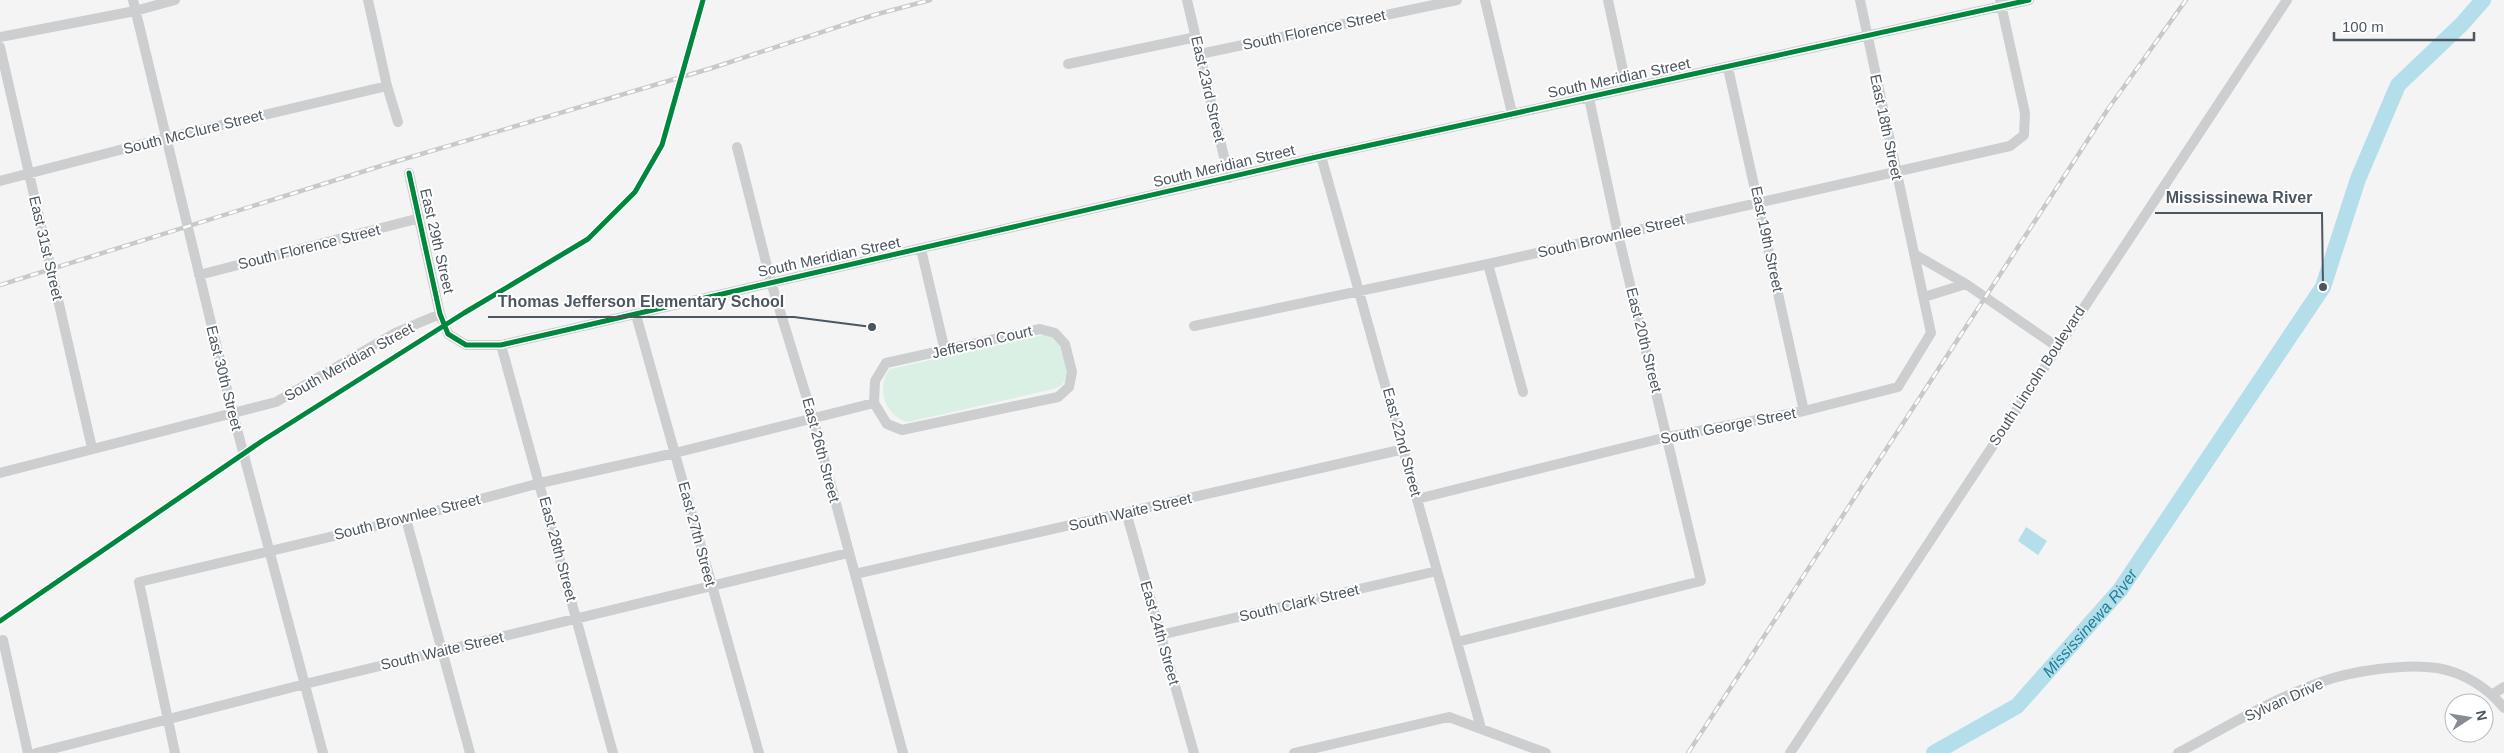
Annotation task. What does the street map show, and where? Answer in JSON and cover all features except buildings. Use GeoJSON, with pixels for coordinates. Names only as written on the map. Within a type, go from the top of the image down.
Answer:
{"type":"FeatureCollection","features":[{"type":"Feature","properties":{"kind":"street","name":"East 30th Street"},"geometry":{"type":"LineString","coordinates":[[133,0],[232,414],[323,753]]}},
{"type":"Feature","properties":{"kind":"street"},"geometry":{"type":"LineString","coordinates":[[0,37],[135,11],[175,0]]}},
{"type":"Feature","properties":{"kind":"street"},"geometry":{"type":"LineString","coordinates":[[368,0],[387,86],[398,122]]}},
{"type":"Feature","properties":{"kind":"street","name":"East 23rd Street"},"geometry":{"type":"LineString","coordinates":[[1187,0],[1230,178]]}},
{"type":"Feature","properties":{"kind":"street","name":"South Florence Street"},"geometry":{"type":"LineString","coordinates":[[1200,54],[1457,0]]}},
{"type":"Feature","properties":{"kind":"street"},"geometry":{"type":"LineString","coordinates":[[1485,0],[1512,113]]}},
{"type":"Feature","properties":{"kind":"street"},"geometry":{"type":"LineString","coordinates":[[1608,0],[1627,89]]}},
{"type":"Feature","properties":{"kind":"street","name":"East 18th Street"},"geometry":{"type":"LineString","coordinates":[[1860,0],[1914,254]]}},
{"type":"Feature","properties":{"kind":"street","name":"South Meridian Street"},"geometry":{"type":"LineString","coordinates":[[0,473],[276,402],[395,333],[440,314],[448,334],[466,345],[501,345],[771,282],[921,250],[1321,156],[1512,113],[1728,68],[2000,3],[2029,0]]}},
{"type":"Feature","properties":{"kind":"street","name":"South Lincoln Boulevard"},"geometry":{"type":"LineString","coordinates":[[1790,753],[2056,346],[2287,0]]}},
{"type":"Feature","properties":{"kind":"street","name":"South Brownlee Street"},"geometry":{"type":"LineString","coordinates":[[1194,326],[1760,204],[2010,146],[2024,135],[2025,113],[2000,3]]}},
{"type":"Feature","properties":{"kind":"street"},"geometry":{"type":"LineString","coordinates":[[1068,64],[1196,37]]}},
{"type":"Feature","properties":{"kind":"street","name":"East 31st Street"},"geometry":{"type":"LineString","coordinates":[[0,47],[92,448]]}},
{"type":"Feature","properties":{"kind":"street","name":"East 19th Street"},"geometry":{"type":"LineString","coordinates":[[1728,68],[1760,204],[1804,411]]}},
{"type":"Feature","properties":{"kind":"street","name":"South McClure Street"},"geometry":{"type":"LineString","coordinates":[[0,181],[166,138],[387,86]]}},
{"type":"Feature","properties":{"kind":"street","name":"East 20th Street"},"geometry":{"type":"LineString","coordinates":[[1458,642],[1701,581],[1618,234],[1588,98]]}},
{"type":"Feature","properties":{"kind":"street","name":"East 26th Street"},"geometry":{"type":"LineString","coordinates":[[738,147],[771,282],[812,418],[904,753]]}},
{"type":"Feature","properties":{"kind":"street","name":"East 22nd Street"},"geometry":{"type":"LineString","coordinates":[[1321,156],[1481,728]]}},
{"type":"Feature","properties":{"kind":"street","name":"East 29th Street"},"geometry":{"type":"LineString","coordinates":[[409,173],[440,314]]}},
{"type":"Feature","properties":{"kind":"street","name":"South Florence Street"},"geometry":{"type":"LineString","coordinates":[[199,275],[420,218]]}},
{"type":"Feature","properties":{"kind":"street"},"geometry":{"type":"LineString","coordinates":[[921,250],[945,352]]}},
{"type":"Feature","properties":{"kind":"street"},"geometry":{"type":"LineString","coordinates":[[1914,254],[1966,284],[2056,346]]}},
{"type":"Feature","properties":{"kind":"street","name":"South George Street"},"geometry":{"type":"LineString","coordinates":[[1417,499],[1667,437],[1804,411],[1898,387],[1931,333],[1914,254]]}},
{"type":"Feature","properties":{"kind":"street"},"geometry":{"type":"LineString","coordinates":[[1488,264],[1523,392]]}},
{"type":"Feature","properties":{"kind":"street"},"geometry":{"type":"LineString","coordinates":[[1924,297],[1966,284]]}},
{"type":"Feature","properties":{"kind":"street","name":"East 27th Street"},"geometry":{"type":"LineString","coordinates":[[636,315],[759,753]]}},
{"type":"Feature","properties":{"kind":"street","name":"Jefferson Court"},"geometry":{"type":"LineString","coordinates":[[1040,329],[1055,333],[1064,344],[1072,372],[1069,387],[1058,397],[902,430],[887,424],[874,403],[875,381],[886,363],[945,352],[1040,329]]}},
{"type":"Feature","properties":{"kind":"street","name":"East 28th Street"},"geometry":{"type":"LineString","coordinates":[[501,345],[614,753]]}},
{"type":"Feature","properties":{"kind":"street","name":"South Brownlee Street"},"geometry":{"type":"LineString","coordinates":[[167,720],[138,582],[269,550],[406,520],[540,483],[675,454],[874,403]]}},
{"type":"Feature","properties":{"kind":"street","name":"South Waite Street"},"geometry":{"type":"LineString","coordinates":[[855,574],[1404,449]]}},
{"type":"Feature","properties":{"kind":"street","name":"East 24th Street"},"geometry":{"type":"LineString","coordinates":[[1126,512],[1194,753]]}},
{"type":"Feature","properties":{"kind":"street"},"geometry":{"type":"LineString","coordinates":[[406,520],[470,753]]}},
{"type":"Feature","properties":{"kind":"street","name":"South Waite Street"},"geometry":{"type":"LineString","coordinates":[[36,753],[304,684],[576,620],[710,584],[848,553]]}},
{"type":"Feature","properties":{"kind":"street","name":"South Clark Street"},"geometry":{"type":"LineString","coordinates":[[1160,635],[1437,571]]}},
{"type":"Feature","properties":{"kind":"street"},"geometry":{"type":"LineString","coordinates":[[3,640],[28,753]]}},
{"type":"Feature","properties":{"kind":"street","name":"Sylvan Drive"},"geometry":{"type":"LineString","coordinates":[[2178,753],[2251,713],[2322,681],[2384,668],[2437,668],[2466,678],[2491,693]]}},
{"type":"Feature","properties":{"kind":"street","name":"Sylvan Drive"},"geometry":{"type":"LineString","coordinates":[[2494,695],[2504,708]]}},
{"type":"Feature","properties":{"kind":"street"},"geometry":{"type":"LineString","coordinates":[[1294,753],[1449,717],[1546,753]]}},
{"type":"Feature","properties":{"kind":"street"},"geometry":{"type":"LineString","coordinates":[[167,720],[175,753]]}},
{"type":"Feature","properties":{"kind":"green space"},"geometry":{"type":"Polygon","coordinates":[[[1048,334],[1060,342],[1069,372],[1062,385],[1054,389],[908,422],[900,419],[888,408],[883,392],[883,384],[890,369],[1048,334]]]}},
{"type":"Feature","properties":{"kind":"water"},"geometry":{"type":"Polygon","coordinates":[[[2026,527],[2047,541],[2038,555],[2018,541],[2026,527]]]}},
{"type":"Feature","properties":{"kind":"waterway","name":"Mississinewa River"},"geometry":{"type":"LineString","coordinates":[[1934,753],[2017,706],[2120,590],[2323,287],[2358,179],[2398,85],[2462,24],[2483,0]]}},
{"type":"Feature","properties":{"kind":"railway"},"geometry":{"type":"LineString","coordinates":[[0,285],[384,165],[712,68],[874,15],[930,0]]}},
{"type":"Feature","properties":{"kind":"railway"},"geometry":{"type":"LineString","coordinates":[[1688,753],[2108,109],[2186,0]]}},
{"type":"Feature","properties":{"kind":"cycle path"},"geometry":{"type":"LineString","coordinates":[[0,621],[262,441],[464,313],[588,239],[635,192],[662,145],[703,0]]}},
{"type":"Feature","properties":{"kind":"cycle path"},"geometry":{"type":"LineString","coordinates":[[409,173],[440,314],[448,334],[466,345],[501,345],[1321,156],[2029,0]]}},
{"type":"Feature","properties":{"kind":"place","name":"Mississinewa River"},"geometry":{"type":"Point","coordinates":[2323,287]}},
{"type":"Feature","properties":{"kind":"place","name":"Thomas Jefferson Elementary School"},"geometry":{"type":"Point","coordinates":[872,327]}}]}
